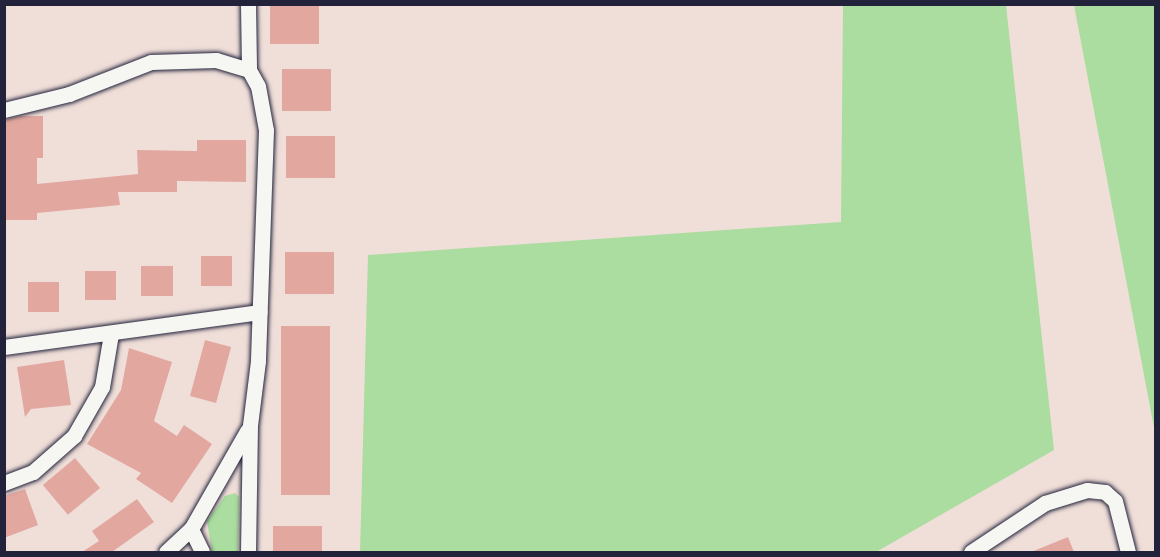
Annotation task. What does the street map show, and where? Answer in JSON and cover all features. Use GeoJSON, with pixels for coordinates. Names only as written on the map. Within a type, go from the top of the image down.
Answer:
{"type":"FeatureCollection","features":[{"type":"Feature","properties":{"kind":"street"},"geometry":{"type":"LineString","coordinates":[[248,4],[249,70],[261,96],[266,130],[260,312],[250,425],[248,552]]}},
{"type":"Feature","properties":{"kind":"street"},"geometry":{"type":"LineString","coordinates":[[4,110],[69,94],[151,62],[216,60],[249,70]]}},
{"type":"Feature","properties":{"kind":"street"},"geometry":{"type":"LineString","coordinates":[[4,346],[111,334],[260,312]]}},
{"type":"Feature","properties":{"kind":"street"},"geometry":{"type":"LineString","coordinates":[[4,483],[33,472],[74,435],[102,387],[111,334]]}},
{"type":"Feature","properties":{"kind":"street"},"geometry":{"type":"LineString","coordinates":[[166,552],[191,529],[250,425]]}},
{"type":"Feature","properties":{"kind":"street"},"geometry":{"type":"LineString","coordinates":[[971,552],[1044,503],[1087,490],[1105,492],[1114,501],[1128,552]]}},
{"type":"Feature","properties":{"kind":"street"},"geometry":{"type":"LineString","coordinates":[[191,529],[202,552]]}},
{"type":"Feature","properties":{"kind":"green space"},"geometry":{"type":"Polygon","coordinates":[[[843,5],[1006,5],[1054,450],[876,552],[360,552],[368,255],[841,222],[843,5]]]}},
{"type":"Feature","properties":{"kind":"green space"},"geometry":{"type":"Polygon","coordinates":[[[1074,5],[1155,5],[1155,433],[1116,227],[1074,5]]]}},
{"type":"Feature","properties":{"kind":"green space"},"geometry":{"type":"Polygon","coordinates":[[[235,493],[239,497],[238,552],[212,552],[207,521],[225,496],[235,493]]]}},
{"type":"Feature","properties":{"kind":"building"},"geometry":{"type":"Polygon","coordinates":[[[270,4],[319,4],[319,44],[270,44],[270,4]]]}},
{"type":"Feature","properties":{"kind":"building"},"geometry":{"type":"Polygon","coordinates":[[[282,69],[331,69],[331,111],[282,111],[282,69]]]}},
{"type":"Feature","properties":{"kind":"building"},"geometry":{"type":"Polygon","coordinates":[[[21,116],[43,116],[43,158],[37,158],[37,184],[138,174],[137,150],[197,151],[197,140],[246,140],[246,182],[177,181],[177,192],[118,192],[120,205],[37,213],[37,220],[4,220],[4,120],[21,116]]]}},
{"type":"Feature","properties":{"kind":"building"},"geometry":{"type":"Polygon","coordinates":[[[286,136],[335,136],[335,178],[286,178],[286,136]]]}},
{"type":"Feature","properties":{"kind":"building"},"geometry":{"type":"Polygon","coordinates":[[[285,252],[334,252],[334,294],[285,294],[285,252]]]}},
{"type":"Feature","properties":{"kind":"building"},"geometry":{"type":"Polygon","coordinates":[[[201,256],[232,256],[232,286],[201,286],[201,256]]]}},
{"type":"Feature","properties":{"kind":"building"},"geometry":{"type":"Polygon","coordinates":[[[141,266],[173,266],[173,296],[141,296],[141,266]]]}},
{"type":"Feature","properties":{"kind":"building"},"geometry":{"type":"Polygon","coordinates":[[[85,271],[116,271],[116,300],[85,300],[85,271]]]}},
{"type":"Feature","properties":{"kind":"building"},"geometry":{"type":"Polygon","coordinates":[[[28,282],[59,282],[59,312],[28,312],[28,282]]]}},
{"type":"Feature","properties":{"kind":"building"},"geometry":{"type":"Polygon","coordinates":[[[281,326],[330,326],[330,495],[281,495],[281,326]]]}},
{"type":"Feature","properties":{"kind":"building"},"geometry":{"type":"Polygon","coordinates":[[[205,340],[231,347],[216,403],[190,396],[205,340]]]}},
{"type":"Feature","properties":{"kind":"building"},"geometry":{"type":"Polygon","coordinates":[[[129,348],[172,362],[154,421],[177,436],[184,425],[212,444],[172,503],[136,479],[141,473],[87,444],[121,390],[129,348]]]}},
{"type":"Feature","properties":{"kind":"building"},"geometry":{"type":"Polygon","coordinates":[[[64,360],[71,405],[31,409],[25,417],[17,367],[64,360]]]}},
{"type":"Feature","properties":{"kind":"building"},"geometry":{"type":"Polygon","coordinates":[[[75,458],[100,488],[68,515],[43,485],[75,458]]]}},
{"type":"Feature","properties":{"kind":"building"},"geometry":{"type":"Polygon","coordinates":[[[25,489],[38,525],[4,538],[4,496],[25,489]]]}},
{"type":"Feature","properties":{"kind":"building"},"geometry":{"type":"Polygon","coordinates":[[[137,499],[154,522],[112,552],[82,552],[99,541],[92,531],[137,499]]]}},
{"type":"Feature","properties":{"kind":"building"},"geometry":{"type":"Polygon","coordinates":[[[273,526],[322,526],[322,552],[273,552],[273,526]]]}},
{"type":"Feature","properties":{"kind":"building"},"geometry":{"type":"Polygon","coordinates":[[[1068,537],[1074,552],[1031,552],[1068,537]]]}}]}
